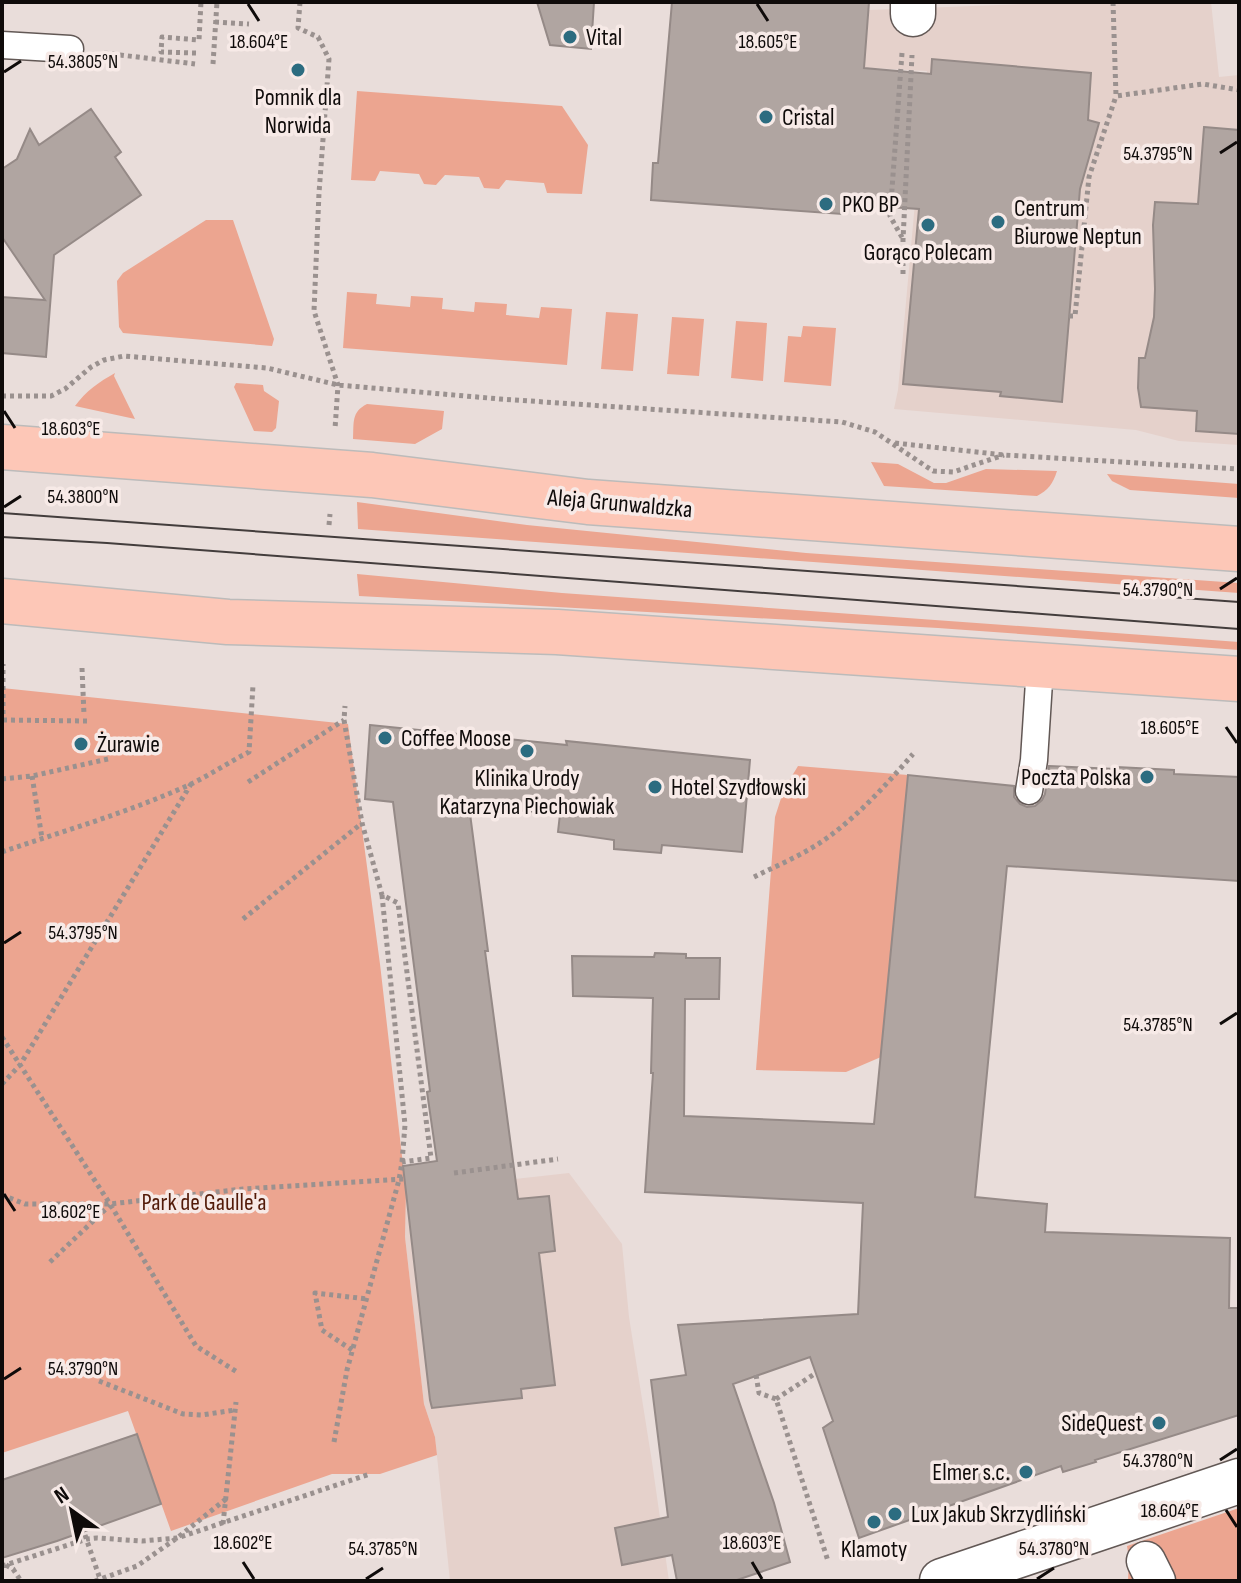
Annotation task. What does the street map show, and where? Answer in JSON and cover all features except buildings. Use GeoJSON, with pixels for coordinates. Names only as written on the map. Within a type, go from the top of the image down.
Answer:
{"type":"FeatureCollection","features":[{"type":"Feature","properties":{"kind":"main road","name":"Aleja Grunwaldzka"},"geometry":{"type":"LineString","coordinates":[[2,447],[372,475],[588,502],[1239,549]]}},
{"type":"Feature","properties":{"kind":"main road"},"geometry":{"type":"LineString","coordinates":[[2,601],[228,622],[557,632],[1239,679]]}},
{"type":"Feature","properties":{"kind":"street"},"geometry":{"type":"LineString","coordinates":[[942,1581],[1239,1481]]}},
{"type":"Feature","properties":{"kind":"lane"},"geometry":{"type":"LineString","coordinates":[[2,45],[70,49]]}},
{"type":"Feature","properties":{"kind":"lane"},"geometry":{"type":"LineString","coordinates":[[1029,791],[1040,666]]}},
{"type":"Feature","properties":{"kind":"path"},"geometry":{"type":"LineString","coordinates":[[196,53],[161,52],[162,37],[199,40],[201,2]]}},
{"type":"Feature","properties":{"kind":"path"},"geometry":{"type":"LineString","coordinates":[[213,64],[217,2]]}},
{"type":"Feature","properties":{"kind":"path"},"geometry":{"type":"LineString","coordinates":[[300,2],[298,28],[318,37],[329,59],[314,311],[338,385],[334,438]]}},
{"type":"Feature","properties":{"kind":"path"},"geometry":{"type":"LineString","coordinates":[[1069,316],[1075,316],[1089,177],[1116,96],[1113,2]]}},
{"type":"Feature","properties":{"kind":"path"},"geometry":{"type":"LineString","coordinates":[[903,240],[890,216],[901,57],[913,8]]}},
{"type":"Feature","properties":{"kind":"path"},"geometry":{"type":"LineString","coordinates":[[215,22],[249,24]]}},
{"type":"Feature","properties":{"kind":"path"},"geometry":{"type":"LineString","coordinates":[[70,49],[195,64]]}},
{"type":"Feature","properties":{"kind":"path"},"geometry":{"type":"LineString","coordinates":[[903,274],[911,57]]}},
{"type":"Feature","properties":{"kind":"path"},"geometry":{"type":"LineString","coordinates":[[1116,96],[1203,84],[1239,90]]}},
{"type":"Feature","properties":{"kind":"path"},"geometry":{"type":"LineString","coordinates":[[2,396],[51,396],[65,389],[91,367],[104,360],[124,356],[267,368],[338,385],[842,422],[875,432],[933,471],[953,472],[1004,455]]}},
{"type":"Feature","properties":{"kind":"path"},"geometry":{"type":"LineString","coordinates":[[894,443],[1004,455],[1239,469]]}},
{"type":"Feature","properties":{"kind":"path"},"geometry":{"type":"LineString","coordinates":[[3,664],[3,721],[86,718],[82,668]]}},
{"type":"Feature","properties":{"kind":"path"},"geometry":{"type":"LineString","coordinates":[[2,852],[191,784],[249,752],[253,685]]}},
{"type":"Feature","properties":{"kind":"path"},"geometry":{"type":"LineString","coordinates":[[334,1442],[352,1350],[402,1180],[405,1125],[382,895],[362,823],[344,720],[345,706]]}},
{"type":"Feature","properties":{"kind":"path"},"geometry":{"type":"LineString","coordinates":[[248,782],[344,720]]}},
{"type":"Feature","properties":{"kind":"path"},"geometry":{"type":"LineString","coordinates":[[754,877],[828,838],[879,793],[913,754]]}},
{"type":"Feature","properties":{"kind":"path"},"geometry":{"type":"LineString","coordinates":[[2,779],[32,776],[108,759]]}},
{"type":"Feature","properties":{"kind":"path"},"geometry":{"type":"LineString","coordinates":[[32,776],[42,838]]}},
{"type":"Feature","properties":{"kind":"path"},"geometry":{"type":"LineString","coordinates":[[2,1084],[20,1065],[191,784]]}},
{"type":"Feature","properties":{"kind":"path"},"geometry":{"type":"LineString","coordinates":[[243,919],[362,823]]}},
{"type":"Feature","properties":{"kind":"path"},"geometry":{"type":"LineString","coordinates":[[382,895],[398,903],[431,1158],[402,1162]]}},
{"type":"Feature","properties":{"kind":"path"},"geometry":{"type":"LineString","coordinates":[[2,1037],[110,1204],[196,1346],[237,1372]]}},
{"type":"Feature","properties":{"kind":"path"},"geometry":{"type":"LineString","coordinates":[[454,1173],[558,1159]]}},
{"type":"Feature","properties":{"kind":"path"},"geometry":{"type":"LineString","coordinates":[[2,1195],[25,1204],[110,1204],[243,1189],[402,1180]]}},
{"type":"Feature","properties":{"kind":"path"},"geometry":{"type":"LineString","coordinates":[[50,1262],[110,1204]]}},
{"type":"Feature","properties":{"kind":"path"},"geometry":{"type":"LineString","coordinates":[[352,1350],[322,1330],[315,1293],[367,1299]]}},
{"type":"Feature","properties":{"kind":"path"},"geometry":{"type":"LineString","coordinates":[[776,1399],[816,1373]]}},
{"type":"Feature","properties":{"kind":"path"},"geometry":{"type":"LineString","coordinates":[[756,1375],[759,1393],[776,1399]]}},
{"type":"Feature","properties":{"kind":"path"},"geometry":{"type":"LineString","coordinates":[[99,1381],[183,1414],[202,1415],[235,1410]]}},
{"type":"Feature","properties":{"kind":"path"},"geometry":{"type":"LineString","coordinates":[[776,1399],[828,1561]]}},
{"type":"Feature","properties":{"kind":"path"},"geometry":{"type":"LineString","coordinates":[[223,1524],[236,1402]]}},
{"type":"Feature","properties":{"kind":"path"},"geometry":{"type":"LineString","coordinates":[[4,1565],[86,1537],[142,1541],[177,1538],[370,1474]]}},
{"type":"Feature","properties":{"kind":"path"},"geometry":{"type":"LineString","coordinates":[[86,1537],[98,1580],[137,1566],[226,1499]]}},
{"type":"Feature","properties":{"kind":"path"},"geometry":{"type":"LineString","coordinates":[[4,1565],[13,1569],[21,1581]]}},
{"type":"Feature","properties":{"kind":"shaded area"},"geometry":{"type":"Polygon","coordinates":[[[1078,2],[1211,2],[1219,77],[1239,75],[1239,445],[1179,441],[1136,430],[894,409],[927,71],[855,67],[856,34],[867,35],[869,10],[1078,2]]]}},
{"type":"Feature","properties":{"kind":"shaded area"},"geometry":{"type":"Polygon","coordinates":[[[569,1173],[622,1244],[629,1317],[669,1581],[450,1581],[435,1437],[424,1404],[405,1237],[406,1191],[569,1173]]]}},
{"type":"Feature","properties":{"kind":"green space"},"geometry":{"type":"Polygon","coordinates":[[[357,91],[562,106],[588,145],[582,194],[547,193],[544,183],[506,180],[499,189],[484,188],[479,177],[445,175],[436,185],[424,184],[419,174],[380,171],[375,181],[351,180],[357,91]]]}},
{"type":"Feature","properties":{"kind":"green space"},"geometry":{"type":"Polygon","coordinates":[[[206,220],[233,220],[274,339],[272,346],[123,333],[119,327],[117,281],[123,273],[206,220]]]}},
{"type":"Feature","properties":{"kind":"green space"},"geometry":{"type":"Polygon","coordinates":[[[347,292],[377,294],[376,304],[410,307],[411,296],[443,298],[442,309],[474,312],[475,302],[507,304],[506,315],[539,318],[541,307],[572,309],[567,365],[343,348],[347,292]]]}},
{"type":"Feature","properties":{"kind":"green space"},"geometry":{"type":"Polygon","coordinates":[[[606,312],[638,314],[633,371],[601,369],[606,312]]]}},
{"type":"Feature","properties":{"kind":"green space"},"geometry":{"type":"Polygon","coordinates":[[[672,317],[704,319],[699,376],[667,374],[672,317]]]}},
{"type":"Feature","properties":{"kind":"green space"},"geometry":{"type":"Polygon","coordinates":[[[736,321],[767,323],[763,381],[731,378],[736,321]]]}},
{"type":"Feature","properties":{"kind":"green space"},"geometry":{"type":"Polygon","coordinates":[[[803,326],[836,328],[831,386],[784,382],[788,336],[801,337],[803,326]]]}},
{"type":"Feature","properties":{"kind":"green space"},"geometry":{"type":"Polygon","coordinates":[[[115,373],[135,419],[75,406],[93,387],[115,373]]]}},
{"type":"Feature","properties":{"kind":"green space"},"geometry":{"type":"Polygon","coordinates":[[[236,383],[263,385],[264,391],[279,401],[276,428],[272,432],[254,431],[234,387],[236,383]]]}},
{"type":"Feature","properties":{"kind":"green space"},"geometry":{"type":"Polygon","coordinates":[[[367,404],[444,411],[442,429],[415,444],[353,439],[356,414],[367,404]]]}},
{"type":"Feature","properties":{"kind":"green space"},"geometry":{"type":"Polygon","coordinates":[[[871,462],[898,464],[934,483],[946,483],[986,469],[1057,471],[1050,486],[1037,496],[884,486],[871,462]]]}},
{"type":"Feature","properties":{"kind":"green space"},"geometry":{"type":"Polygon","coordinates":[[[1107,474],[1239,484],[1239,498],[1130,490],[1112,481],[1107,474]]]}},
{"type":"Feature","properties":{"kind":"green space"},"geometry":{"type":"Polygon","coordinates":[[[357,502],[527,525],[806,553],[1239,583],[1239,593],[358,529],[357,502]]]}},
{"type":"Feature","properties":{"kind":"green space"},"geometry":{"type":"Polygon","coordinates":[[[357,574],[562,593],[1239,642],[1239,650],[938,628],[359,596],[357,574]]]}},
{"type":"Feature","properties":{"kind":"green space","name":"Park de Gaulle'a"},"geometry":{"type":"Polygon","coordinates":[[[2,688],[348,724],[406,1191],[405,1237],[424,1404],[435,1437],[437,1455],[380,1474],[332,1474],[171,1531],[128,1411],[2,1453],[2,688]]]}},
{"type":"Feature","properties":{"kind":"green space"},"geometry":{"type":"Polygon","coordinates":[[[798,766],[908,775],[881,1057],[846,1072],[756,1070],[775,817],[784,789],[798,766]]]}},
{"type":"Feature","properties":{"kind":"green space"},"geometry":{"type":"Polygon","coordinates":[[[1239,1508],[1239,1581],[1128,1581],[1127,1546],[1239,1508]]]}},
{"type":"Feature","properties":{"kind":"tram line"},"geometry":{"type":"LineString","coordinates":[[2,513],[1239,602]]}},
{"type":"Feature","properties":{"kind":"tram line"},"geometry":{"type":"LineString","coordinates":[[2,537],[1239,629]]}},
{"type":"Feature","properties":{"kind":"place","name":"Vital"},"geometry":{"type":"Point","coordinates":[570,37]}},
{"type":"Feature","properties":{"kind":"place","name":"Pomnik dla Norwida"},"geometry":{"type":"Point","coordinates":[298,70]}},
{"type":"Feature","properties":{"kind":"place","name":"Cristal"},"geometry":{"type":"Point","coordinates":[766,117]}},
{"type":"Feature","properties":{"kind":"place","name":"PKO BP"},"geometry":{"type":"Point","coordinates":[826,204]}},
{"type":"Feature","properties":{"kind":"place","name":"Centrum Biurowe Neptun"},"geometry":{"type":"Point","coordinates":[998,222]}},
{"type":"Feature","properties":{"kind":"place","name":"Gorąco Polecam"},"geometry":{"type":"Point","coordinates":[928,225]}},
{"type":"Feature","properties":{"kind":"place","name":"Coffee Moose"},"geometry":{"type":"Point","coordinates":[385,738]}},
{"type":"Feature","properties":{"kind":"place","name":"Żurawie"},"geometry":{"type":"Point","coordinates":[81,744]}},
{"type":"Feature","properties":{"kind":"place","name":"Klinika Urody Katarzyna Piechowiak"},"geometry":{"type":"Point","coordinates":[527,751]}},
{"type":"Feature","properties":{"kind":"place","name":"Poczta Polska"},"geometry":{"type":"Point","coordinates":[1147,777]}},
{"type":"Feature","properties":{"kind":"place","name":"Hotel Szydłowski"},"geometry":{"type":"Point","coordinates":[655,787]}},
{"type":"Feature","properties":{"kind":"place","name":"SideQuest"},"geometry":{"type":"Point","coordinates":[1159,1423]}},
{"type":"Feature","properties":{"kind":"place","name":"Elmer s.c."},"geometry":{"type":"Point","coordinates":[1026,1472]}},
{"type":"Feature","properties":{"kind":"place","name":"Lux Jakub Skrzydliński"},"geometry":{"type":"Point","coordinates":[895,1514]}},
{"type":"Feature","properties":{"kind":"place","name":"Klamoty"},"geometry":{"type":"Point","coordinates":[874,1522]}}]}
